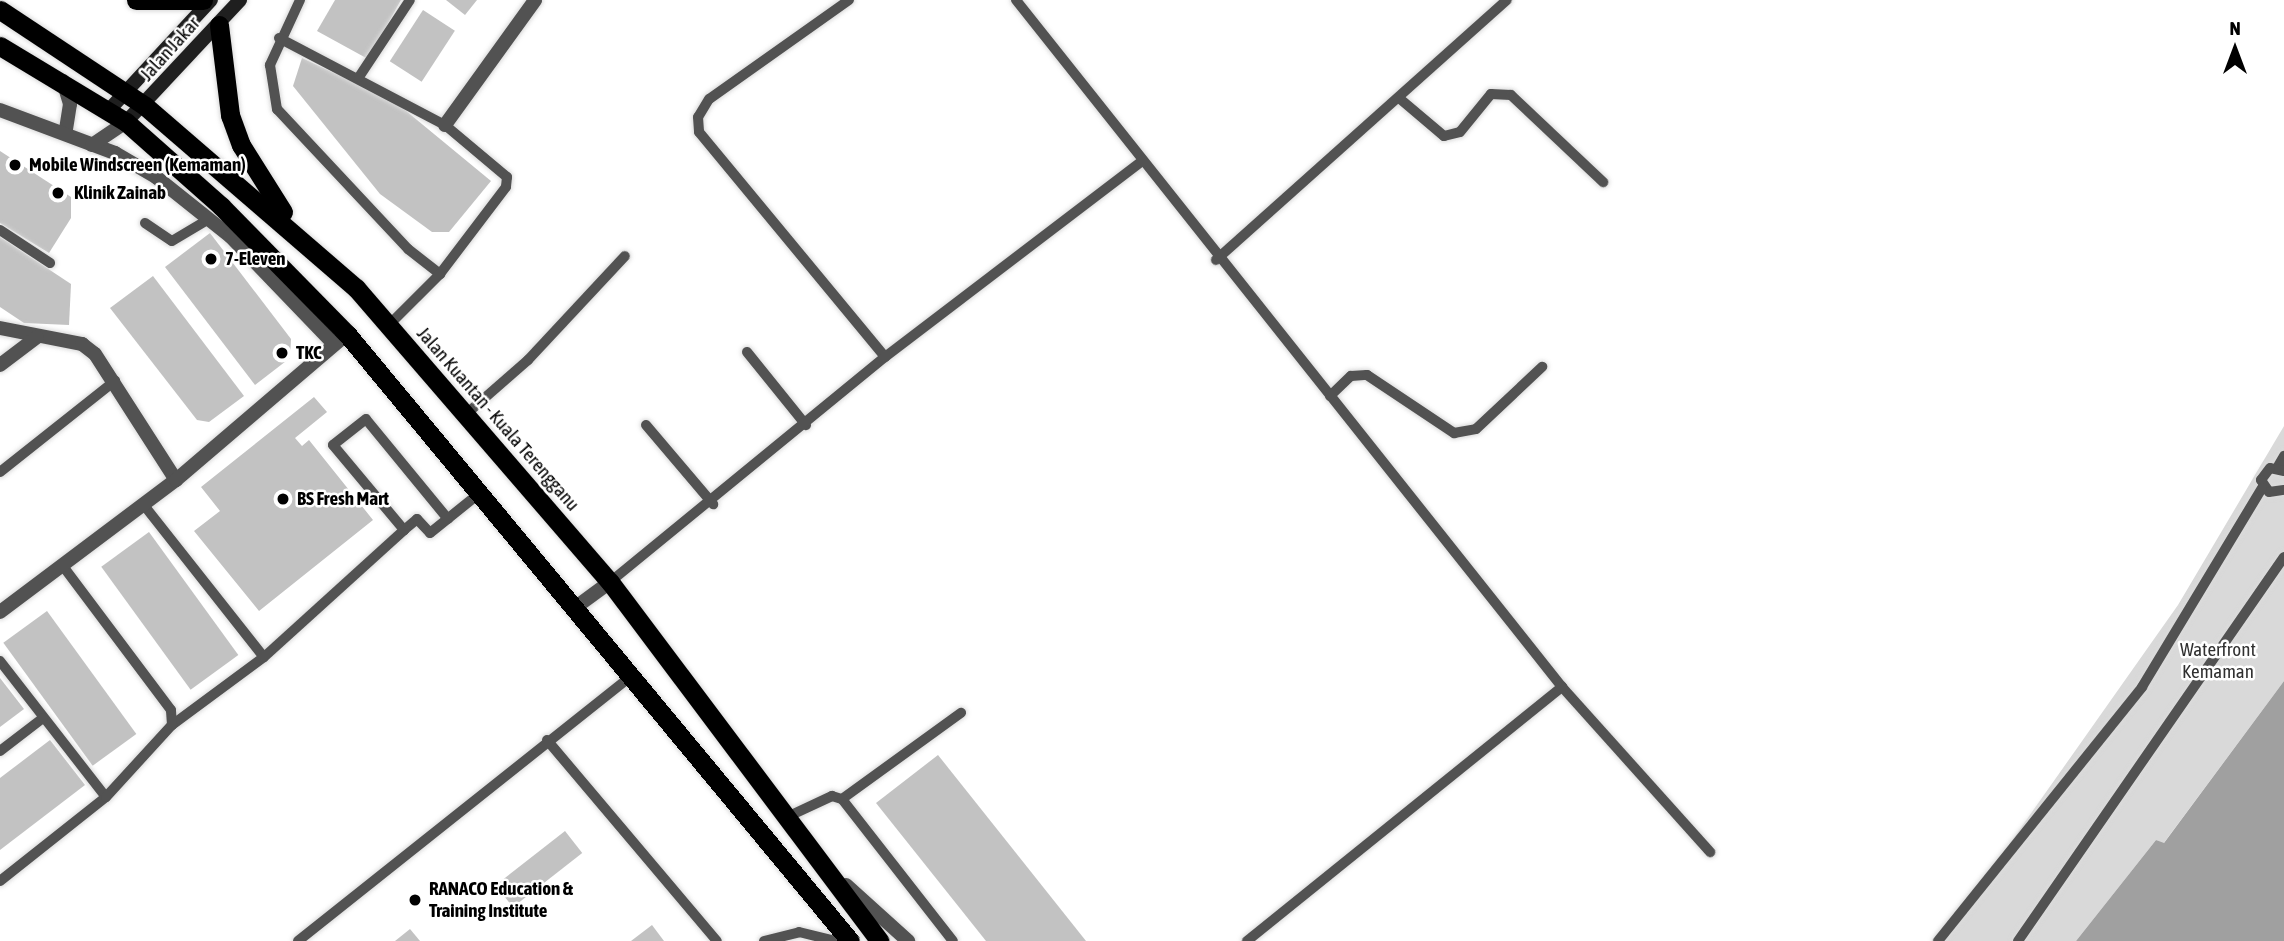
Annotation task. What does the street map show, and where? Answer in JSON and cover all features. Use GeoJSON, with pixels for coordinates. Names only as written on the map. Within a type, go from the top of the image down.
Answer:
{"type":"FeatureCollection","features":[{"type":"Feature","properties":{"kind":"highway"},"geometry":{"type":"LineString","coordinates":[[136,0],[203,0]]}},
{"type":"Feature","properties":{"kind":"highway","name":"Jalan Kuantan - Kuala Terengganu"},"geometry":{"type":"LineString","coordinates":[[0,10],[145,106],[293,228],[388,326],[462,418],[610,582],[880,941]]}},
{"type":"Feature","properties":{"kind":"highway"},"geometry":{"type":"LineString","coordinates":[[219,24],[224,89],[241,145],[293,228]]}},
{"type":"Feature","properties":{"kind":"highway"},"geometry":{"type":"LineString","coordinates":[[0,46],[63,81],[126,122],[340,339],[483,490],[631,676],[850,941]]}},
{"type":"Feature","properties":{"kind":"main road","name":"Jalan Jakar"},"geometry":{"type":"LineString","coordinates":[[109,110],[211,0]]}},
{"type":"Feature","properties":{"kind":"main road","name":"Jalan Jakar"},"geometry":{"type":"LineString","coordinates":[[126,122],[145,106],[240,0]]}},
{"type":"Feature","properties":{"kind":"street"},"geometry":{"type":"LineString","coordinates":[[445,125],[535,0]]}},
{"type":"Feature","properties":{"kind":"street"},"geometry":{"type":"LineString","coordinates":[[63,81],[70,104],[65,134]]}},
{"type":"Feature","properties":{"kind":"street"},"geometry":{"type":"LineString","coordinates":[[0,110],[135,163],[215,212]]}},
{"type":"Feature","properties":{"kind":"street"},"geometry":{"type":"LineString","coordinates":[[92,145],[126,122]]}},
{"type":"Feature","properties":{"kind":"street"},"geometry":{"type":"LineString","coordinates":[[0,328],[82,345],[115,382],[176,480]]}},
{"type":"Feature","properties":{"kind":"street"},"geometry":{"type":"LineString","coordinates":[[0,365],[37,337]]}},
{"type":"Feature","properties":{"kind":"street"},"geometry":{"type":"LineString","coordinates":[[0,611],[176,480],[340,339]]}},
{"type":"Feature","properties":{"kind":"street"},"geometry":{"type":"LineString","coordinates":[[576,607],[610,582]]}},
{"type":"Feature","properties":{"kind":"street"},"geometry":{"type":"LineString","coordinates":[[818,860],[908,941]]}},
{"type":"Feature","properties":{"kind":"lane"},"geometry":{"type":"LineString","coordinates":[[300,0],[279,38],[270,65],[277,108],[408,249],[440,274]]}},
{"type":"Feature","properties":{"kind":"lane"},"geometry":{"type":"LineString","coordinates":[[359,77],[410,0]]}},
{"type":"Feature","properties":{"kind":"lane"},"geometry":{"type":"LineString","coordinates":[[849,0],[709,99],[698,117],[699,132],[885,357]]}},
{"type":"Feature","properties":{"kind":"lane"},"geometry":{"type":"LineString","coordinates":[[1016,0],[1216,260],[1330,396],[1562,687],[1710,852]]}},
{"type":"Feature","properties":{"kind":"lane"},"geometry":{"type":"LineString","coordinates":[[1216,260],[1507,0]]}},
{"type":"Feature","properties":{"kind":"lane"},"geometry":{"type":"LineString","coordinates":[[279,38],[359,77],[445,125],[508,183],[440,274],[388,326]]}},
{"type":"Feature","properties":{"kind":"lane"},"geometry":{"type":"LineString","coordinates":[[1399,98],[1444,136],[1460,132],[1491,94],[1511,94],[1603,182]]}},
{"type":"Feature","properties":{"kind":"lane"},"geometry":{"type":"LineString","coordinates":[[610,582],[713,504],[885,357],[1141,162]]}},
{"type":"Feature","properties":{"kind":"lane"},"geometry":{"type":"LineString","coordinates":[[145,223],[172,241],[215,212]]}},
{"type":"Feature","properties":{"kind":"lane"},"geometry":{"type":"LineString","coordinates":[[0,230],[50,263]]}},
{"type":"Feature","properties":{"kind":"lane"},"geometry":{"type":"LineString","coordinates":[[462,418],[528,360],[625,256]]}},
{"type":"Feature","properties":{"kind":"lane"},"geometry":{"type":"LineString","coordinates":[[747,352],[806,425]]}},
{"type":"Feature","properties":{"kind":"lane"},"geometry":{"type":"LineString","coordinates":[[1330,396],[1351,376],[1367,375],[1454,433],[1476,429],[1542,367]]}},
{"type":"Feature","properties":{"kind":"lane"},"geometry":{"type":"LineString","coordinates":[[0,472],[115,382]]}},
{"type":"Feature","properties":{"kind":"lane"},"geometry":{"type":"LineString","coordinates":[[404,530],[333,446],[366,419],[448,519]]}},
{"type":"Feature","properties":{"kind":"lane"},"geometry":{"type":"LineString","coordinates":[[646,425],[713,504]]}},
{"type":"Feature","properties":{"kind":"lane"},"geometry":{"type":"LineString","coordinates":[[1938,941],[2142,687],[2262,488],[2263,473],[2280,469],[2284,456]]}},
{"type":"Feature","properties":{"kind":"lane"},"geometry":{"type":"LineString","coordinates":[[2262,488],[2284,490]]}},
{"type":"Feature","properties":{"kind":"lane"},"geometry":{"type":"LineString","coordinates":[[0,881],[106,797],[172,725],[264,657],[417,519],[429,534],[483,490]]}},
{"type":"Feature","properties":{"kind":"lane"},"geometry":{"type":"LineString","coordinates":[[143,504],[264,657]]}},
{"type":"Feature","properties":{"kind":"lane"},"geometry":{"type":"LineString","coordinates":[[2018,941],[2284,557]]}},
{"type":"Feature","properties":{"kind":"lane"},"geometry":{"type":"LineString","coordinates":[[62,565],[171,710],[172,725]]}},
{"type":"Feature","properties":{"kind":"lane"},"geometry":{"type":"LineString","coordinates":[[0,661],[106,797]]}},
{"type":"Feature","properties":{"kind":"lane"},"geometry":{"type":"LineString","coordinates":[[298,941],[547,740],[631,676]]}},
{"type":"Feature","properties":{"kind":"lane"},"geometry":{"type":"LineString","coordinates":[[1247,941],[1562,687]]}},
{"type":"Feature","properties":{"kind":"lane"},"geometry":{"type":"LineString","coordinates":[[842,799],[961,713]]}},
{"type":"Feature","properties":{"kind":"lane"},"geometry":{"type":"LineString","coordinates":[[0,751],[43,718]]}},
{"type":"Feature","properties":{"kind":"lane"},"geometry":{"type":"LineString","coordinates":[[547,740],[717,941]]}},
{"type":"Feature","properties":{"kind":"lane"},"geometry":{"type":"LineString","coordinates":[[787,817],[832,796],[842,799],[953,941]]}},
{"type":"Feature","properties":{"kind":"lane"},"geometry":{"type":"LineString","coordinates":[[764,941],[799,932],[835,941]]}},
{"type":"Feature","properties":{"kind":"green space","name":"Waterfront Kemaman"},"geometry":{"type":"Polygon","coordinates":[[[2284,426],[2284,681],[2163,844],[2156,840],[2076,941],[1941,941],[2178,605],[2284,426]]]}},
{"type":"Feature","properties":{"kind":"shaded area"},"geometry":{"type":"Polygon","coordinates":[[[2284,681],[2284,941],[2076,941],[2156,840],[2164,843],[2284,681]]]}},
{"type":"Feature","properties":{"kind":"building"},"geometry":{"type":"Polygon","coordinates":[[[335,0],[401,0],[368,59],[317,31],[335,0]]]}},
{"type":"Feature","properties":{"kind":"building"},"geometry":{"type":"Polygon","coordinates":[[[446,0],[477,0],[465,15],[446,0]]]}},
{"type":"Feature","properties":{"kind":"building"},"geometry":{"type":"Polygon","coordinates":[[[423,10],[455,31],[422,82],[390,61],[423,10]]]}},
{"type":"Feature","properties":{"kind":"building"},"geometry":{"type":"Polygon","coordinates":[[[302,58],[394,101],[491,181],[449,232],[432,232],[380,194],[293,86],[302,58]]]}},
{"type":"Feature","properties":{"kind":"building"},"geometry":{"type":"Polygon","coordinates":[[[0,151],[71,197],[71,218],[49,253],[0,223],[0,151]]]}},
{"type":"Feature","properties":{"kind":"building"},"geometry":{"type":"Polygon","coordinates":[[[210,233],[291,339],[290,358],[255,385],[165,267],[210,233]]]}},
{"type":"Feature","properties":{"kind":"building"},"geometry":{"type":"Polygon","coordinates":[[[0,237],[71,284],[69,325],[24,323],[0,307],[0,237]]]}},
{"type":"Feature","properties":{"kind":"building"},"geometry":{"type":"Polygon","coordinates":[[[153,276],[244,396],[209,422],[197,420],[110,308],[153,276]]]}},
{"type":"Feature","properties":{"kind":"building","name":"BS Fresh Mart"},"geometry":{"type":"Polygon","coordinates":[[[314,397],[327,412],[295,438],[302,446],[309,440],[373,520],[259,611],[194,531],[220,511],[201,487],[314,397]]]}},
{"type":"Feature","properties":{"kind":"building"},"geometry":{"type":"Polygon","coordinates":[[[149,532],[238,655],[191,690],[101,567],[149,532]]]}},
{"type":"Feature","properties":{"kind":"building"},"geometry":{"type":"Polygon","coordinates":[[[47,611],[136,734],[93,766],[3,643],[47,611]]]}},
{"type":"Feature","properties":{"kind":"building"},"geometry":{"type":"Polygon","coordinates":[[[0,678],[24,709],[0,727],[0,678]]]}},
{"type":"Feature","properties":{"kind":"building"},"geometry":{"type":"Polygon","coordinates":[[[50,740],[85,785],[0,850],[0,778],[50,740]]]}},
{"type":"Feature","properties":{"kind":"building"},"geometry":{"type":"Polygon","coordinates":[[[938,755],[1086,941],[986,941],[876,803],[938,755]]]}},
{"type":"Feature","properties":{"kind":"building"},"geometry":{"type":"Polygon","coordinates":[[[565,831],[582,853],[513,907],[496,885],[565,831]]]}},
{"type":"Feature","properties":{"kind":"building"},"geometry":{"type":"Polygon","coordinates":[[[652,925],[664,941],[631,941],[652,925]]]}},
{"type":"Feature","properties":{"kind":"building"},"geometry":{"type":"Polygon","coordinates":[[[410,929],[420,941],[395,941],[410,929]]]}},
{"type":"Feature","properties":{"kind":"place","name":"Mobile Windscreen (Kemaman)"},"geometry":{"type":"Point","coordinates":[15,165]}},
{"type":"Feature","properties":{"kind":"place","name":"Klinik Zainab"},"geometry":{"type":"Point","coordinates":[58,193]}},
{"type":"Feature","properties":{"kind":"place","name":"7-Eleven"},"geometry":{"type":"Point","coordinates":[211,259]}},
{"type":"Feature","properties":{"kind":"place","name":"TKC"},"geometry":{"type":"Point","coordinates":[282,353]}},
{"type":"Feature","properties":{"kind":"place","name":"BS Fresh Mart"},"geometry":{"type":"Point","coordinates":[283,499]}},
{"type":"Feature","properties":{"kind":"place","name":"RANACO Education & Training Institute"},"geometry":{"type":"Point","coordinates":[415,900]}}]}
